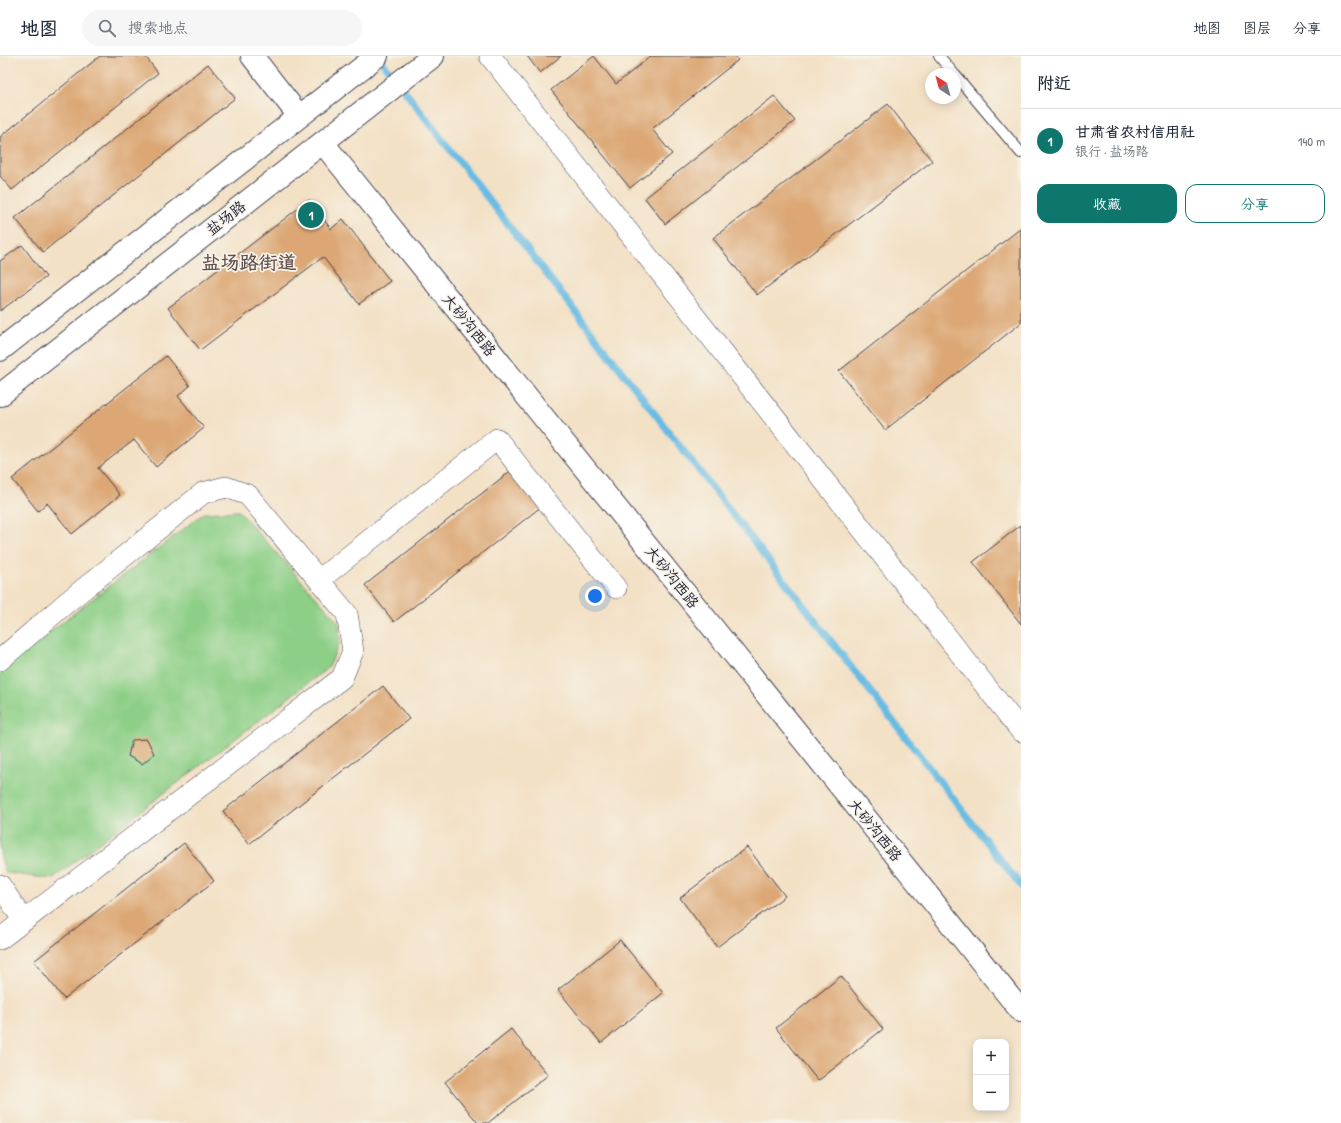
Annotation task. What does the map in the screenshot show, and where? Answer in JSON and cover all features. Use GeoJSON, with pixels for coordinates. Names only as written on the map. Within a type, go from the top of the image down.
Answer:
{"type":"FeatureCollection","features":[{"type":"Feature","properties":{"kind":"street"},"geometry":{"type":"LineString","coordinates":[[252,56],[299,116]]}},
{"type":"Feature","properties":{"kind":"street"},"geometry":{"type":"LineString","coordinates":[[0,350],[377,56]]}},
{"type":"Feature","properties":{"kind":"street","name":"盐场路"},"geometry":{"type":"LineString","coordinates":[[0,395],[433,56]]}},
{"type":"Feature","properties":{"kind":"street"},"geometry":{"type":"LineString","coordinates":[[490,56],[1021,731]]}},
{"type":"Feature","properties":{"kind":"street","name":"大砂沟西路"},"geometry":{"type":"LineString","coordinates":[[323,143],[1021,1011]]}},
{"type":"Feature","properties":{"kind":"street"},"geometry":{"type":"LineString","coordinates":[[319,580],[497,439],[616,588]]}},
{"type":"Feature","properties":{"kind":"street"},"geometry":{"type":"LineString","coordinates":[[0,660],[66,603],[203,493],[226,487],[248,495],[347,614],[353,652],[342,678],[0,939]]}},
{"type":"Feature","properties":{"kind":"street"},"geometry":{"type":"LineString","coordinates":[[0,885],[23,920]]}},
{"type":"Feature","properties":{"kind":"lane"},"geometry":{"type":"LineString","coordinates":[[939,56],[949,68]]}},
{"type":"Feature","properties":{"kind":"lane"},"geometry":{"type":"LineString","coordinates":[[961,82],[1021,153]]}},
{"type":"Feature","properties":{"kind":"green space"},"geometry":{"type":"Polygon","coordinates":[[[239,511],[339,623],[340,642],[329,667],[52,879],[6,873],[0,854],[0,675],[7,665],[204,513],[239,511]]]}},
{"type":"Feature","properties":{"kind":"building"},"geometry":{"type":"Polygon","coordinates":[[[100,56],[145,56],[158,73],[12,190],[0,176],[0,137],[100,56]]]}},
{"type":"Feature","properties":{"kind":"building"},"geometry":{"type":"Polygon","coordinates":[[[527,56],[561,56],[540,73],[527,56]]]}},
{"type":"Feature","properties":{"kind":"building"},"geometry":{"type":"Polygon","coordinates":[[[594,56],[616,84],[651,56],[735,56],[738,60],[652,129],[672,154],[630,188],[551,90],[594,56]]]}},
{"type":"Feature","properties":{"kind":"building"},"geometry":{"type":"Polygon","coordinates":[[[208,64],[235,98],[43,252],[15,218],[208,64]]]}},
{"type":"Feature","properties":{"kind":"building"},"geometry":{"type":"Polygon","coordinates":[[[774,96],[795,121],[665,224],[645,198],[774,96]]]}},
{"type":"Feature","properties":{"kind":"building"},"geometry":{"type":"Polygon","coordinates":[[[888,104],[932,161],[757,295],[713,238],[888,104]]]}},
{"type":"Feature","properties":{"kind":"building"},"geometry":{"type":"Polygon","coordinates":[[[309,200],[331,229],[343,219],[390,281],[359,304],[323,257],[200,350],[168,308],[309,200]]]}},
{"type":"Feature","properties":{"kind":"building"},"geometry":{"type":"Polygon","coordinates":[[[1021,228],[1021,323],[885,430],[839,371],[1021,228]]]}},
{"type":"Feature","properties":{"kind":"building"},"geometry":{"type":"Polygon","coordinates":[[[22,245],[46,277],[0,311],[0,261],[22,245]]]}},
{"type":"Feature","properties":{"kind":"building"},"geometry":{"type":"Polygon","coordinates":[[[166,356],[190,386],[178,396],[204,428],[156,467],[134,440],[98,468],[120,495],[72,534],[47,503],[38,511],[12,479],[166,356]]]}},
{"type":"Feature","properties":{"kind":"building"},"geometry":{"type":"Polygon","coordinates":[[[513,469],[542,506],[394,622],[365,585],[513,469]]]}},
{"type":"Feature","properties":{"kind":"building"},"geometry":{"type":"Polygon","coordinates":[[[1021,525],[1021,624],[973,562],[1021,525]]]}},
{"type":"Feature","properties":{"kind":"building"},"geometry":{"type":"Polygon","coordinates":[[[383,686],[409,719],[249,844],[223,811],[383,686]]]}},
{"type":"Feature","properties":{"kind":"building"},"geometry":{"type":"Polygon","coordinates":[[[147,739],[154,754],[142,764],[128,756],[132,740],[147,739]]]}},
{"type":"Feature","properties":{"kind":"building"},"geometry":{"type":"Polygon","coordinates":[[[184,843],[214,881],[64,999],[34,961],[184,843]]]}},
{"type":"Feature","properties":{"kind":"building"},"geometry":{"type":"Polygon","coordinates":[[[747,847],[785,896],[717,947],[680,898],[747,847]]]}},
{"type":"Feature","properties":{"kind":"building"},"geometry":{"type":"Polygon","coordinates":[[[620,940],[663,993],[601,1043],[558,990],[620,940]]]}},
{"type":"Feature","properties":{"kind":"building"},"geometry":{"type":"Polygon","coordinates":[[[841,976],[883,1029],[818,1081],[776,1028],[841,976]]]}},
{"type":"Feature","properties":{"kind":"building"},"geometry":{"type":"Polygon","coordinates":[[[511,1029],[548,1075],[488,1123],[478,1123],[445,1082],[511,1029]]]}},
{"type":"Feature","properties":{"kind":"waterway"},"geometry":{"type":"LineString","coordinates":[[379,58],[1021,886]]}},
{"type":"Feature","properties":{"kind":"place","name":"甘肃省农村信用社"},"geometry":{"type":"Point","coordinates":[311,215]}},
{"type":"Feature","properties":{"kind":"district","name":"盐场路街道"},"geometry":{"type":"Point","coordinates":[249,262]}}]}
